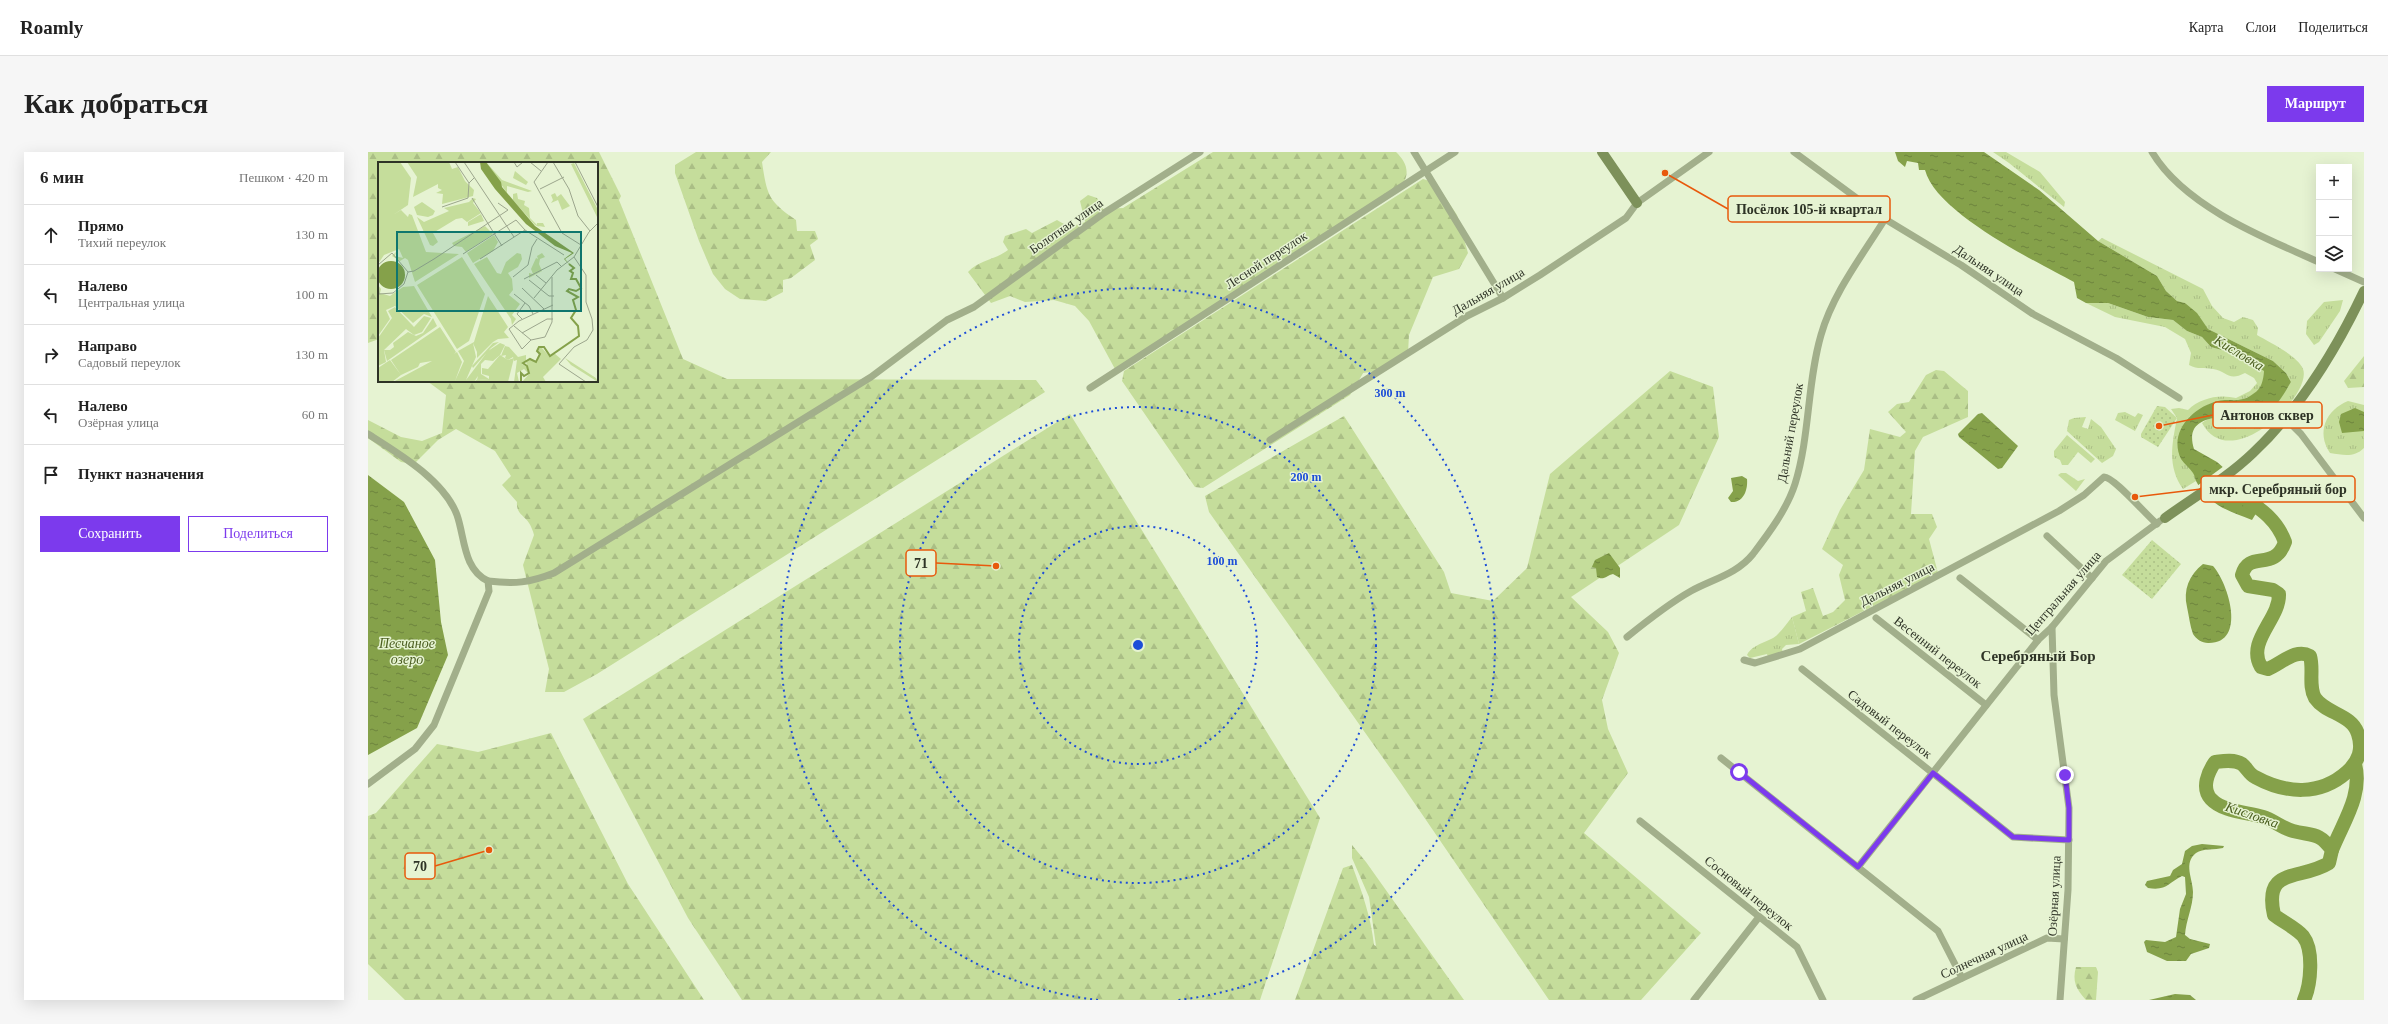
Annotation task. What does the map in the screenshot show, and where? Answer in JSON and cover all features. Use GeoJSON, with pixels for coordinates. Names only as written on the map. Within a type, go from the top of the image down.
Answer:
{"type":"FeatureCollection","features":[{"type":"Feature","properties":{"kind":"street","name":"Болотная улица"},"geometry":{"type":"LineString","coordinates":[[488,581],[513,584],[535,580],[554,573],[871,377],[947,320],[974,307],[1104,213],[1200,152]]}},
{"type":"Feature","properties":{"kind":"street"},"geometry":{"type":"LineString","coordinates":[[1414,152],[1503,298]]}},
{"type":"Feature","properties":{"kind":"street","name":"Лесной переулок"},"geometry":{"type":"LineString","coordinates":[[1090,388],[1455,152]]}},
{"type":"Feature","properties":{"kind":"street"},"geometry":{"type":"LineString","coordinates":[[1602,152],[1637,203]]}},
{"type":"Feature","properties":{"kind":"street","name":"Дальняя улица"},"geometry":{"type":"LineString","coordinates":[[1270,440],[1467,316],[1503,298],[1626,218],[1637,203],[1709,152]]}},
{"type":"Feature","properties":{"kind":"street","name":"Дальняя улица"},"geometry":{"type":"LineString","coordinates":[[1794,152],[1885,219],[1961,265],[2033,314],[2116,358],[2179,398]]}},
{"type":"Feature","properties":{"kind":"street"},"geometry":{"type":"LineString","coordinates":[[2152,152],[2168,174],[2190,194],[2216,212],[2316,261]]}},
{"type":"Feature","properties":{"kind":"street","name":"Дальний переулок"},"geometry":{"type":"LineString","coordinates":[[1627,637],[1656,613],[1693,590],[1728,575],[1752,555],[1786,505],[1795,483],[1800,460],[1814,364],[1831,307],[1885,219]]}},
{"type":"Feature","properties":{"kind":"street"},"geometry":{"type":"LineString","coordinates":[[2342,272],[2364,282]]}},
{"type":"Feature","properties":{"kind":"street"},"geometry":{"type":"LineString","coordinates":[[2161,521],[2243,462],[2286,419],[2329,355],[2364,291]]}},
{"type":"Feature","properties":{"kind":"street"},"geometry":{"type":"LineString","coordinates":[[2286,419],[2305,440],[2364,518]]}},
{"type":"Feature","properties":{"kind":"street"},"geometry":{"type":"LineString","coordinates":[[368,434],[421,470],[448,498],[457,515],[464,547],[473,568],[481,578],[488,581],[489,591],[486,603],[466,643],[442,709],[434,725],[415,749],[368,784]]}},
{"type":"Feature","properties":{"kind":"street","name":"Дальняя улица"},"geometry":{"type":"LineString","coordinates":[[1744,660],[1755,663],[1800,649],[2059,510],[2084,495],[2100,478],[2110,478],[2131,499],[2161,521]]}},
{"type":"Feature","properties":{"kind":"street","name":"Центральная улица"},"geometry":{"type":"LineString","coordinates":[[1858,867],[2038,640],[2052,627],[2092,578],[2116,552],[2161,521]]}},
{"type":"Feature","properties":{"kind":"street"},"geometry":{"type":"LineString","coordinates":[[2047,536],[2092,578]]}},
{"type":"Feature","properties":{"kind":"street"},"geometry":{"type":"LineString","coordinates":[[1960,578],[2038,640]]}},
{"type":"Feature","properties":{"kind":"street","name":"Весенний переулок"},"geometry":{"type":"LineString","coordinates":[[1876,618],[1986,705]]}},
{"type":"Feature","properties":{"kind":"street","name":"Озёрная улица"},"geometry":{"type":"LineString","coordinates":[[2052,627],[2054,695],[2069,808],[2069,840],[2060,1000]]}},
{"type":"Feature","properties":{"kind":"street","name":"Садовый переулок"},"geometry":{"type":"LineString","coordinates":[[1802,670],[2013,837],[2069,840]]}},
{"type":"Feature","properties":{"kind":"street"},"geometry":{"type":"LineString","coordinates":[[1721,758],[1938,931],[1962,978]]}},
{"type":"Feature","properties":{"kind":"street","name":"Сосновый переулок"},"geometry":{"type":"LineString","coordinates":[[1640,821],[1797,947],[1823,1000]]}},
{"type":"Feature","properties":{"kind":"street"},"geometry":{"type":"LineString","coordinates":[[1694,1000],[1759,918]]}},
{"type":"Feature","properties":{"kind":"street","name":"Солнечная улица"},"geometry":{"type":"LineString","coordinates":[[1916,1000],[2047,938],[2064,940]]}},
{"type":"Feature","properties":{"kind":"green space"},"geometry":{"type":"Polygon","coordinates":[[[368,152],[599,152],[621,196],[619,200],[683,359],[727,379],[1036,380],[1045,392],[597,674],[564,692],[545,692],[549,669],[523,565],[534,535],[529,523],[519,512],[517,502],[502,485],[511,476],[495,451],[456,429],[438,440],[414,464],[401,462],[368,438],[368,420],[401,437],[422,441],[442,433],[446,395],[428,382],[598,382],[598,162],[378,162],[378,339],[368,343],[368,152]]]}},
{"type":"Feature","properties":{"kind":"green space"},"geometry":{"type":"Polygon","coordinates":[[[696,152],[771,152],[762,162],[765,182],[770,196],[780,208],[796,220],[797,231],[815,231],[818,239],[810,245],[815,260],[791,278],[783,280],[783,292],[766,301],[740,299],[725,289],[713,274],[699,241],[675,173],[675,165],[696,152]]]}},
{"type":"Feature","properties":{"kind":"green space"},"geometry":{"type":"Polygon","coordinates":[[[1213,152],[1396,152],[1406,166],[1407,174],[1404,182],[1115,369],[1089,321],[1075,306],[1054,300],[1025,302],[1010,296],[991,303],[968,272],[982,262],[998,256],[1008,250],[1003,242],[1005,236],[1026,229],[1032,233],[1057,220],[1071,226],[1085,222],[1080,201],[1088,195],[1097,198],[1103,209],[1123,208],[1213,152]]]}},
{"type":"Feature","properties":{"kind":"green space"},"geometry":{"type":"Polygon","coordinates":[[[1993,152],[2006,152],[2040,172],[2065,202],[2064,207],[2009,163],[1993,152]]]}},
{"type":"Feature","properties":{"kind":"green space"},"geometry":{"type":"Polygon","coordinates":[[[1423,179],[1436,183],[1457,215],[1468,253],[1459,269],[1433,277],[1409,335],[1408,353],[1384,370],[1363,373],[1350,395],[1203,488],[1195,487],[1122,381],[1124,371],[1423,179]]]}},
{"type":"Feature","properties":{"kind":"green space"},"geometry":{"type":"Polygon","coordinates":[[[2102,238],[2203,289],[2212,306],[2223,318],[2234,322],[2243,317],[2253,320],[2258,328],[2257,335],[2283,350],[2295,359],[2303,369],[2303,381],[2295,396],[2283,411],[2267,426],[2249,436],[2231,441],[2215,437],[2202,423],[2212,418],[2222,416],[2249,415],[2262,408],[2291,382],[2286,373],[2273,361],[2208,329],[2185,303],[2177,301],[2166,291],[2157,276],[2098,241],[2102,238]]]}},
{"type":"Feature","properties":{"kind":"green space"},"geometry":{"type":"Polygon","coordinates":[[[2343,300],[2340,311],[2319,342],[2314,345],[2306,334],[2307,321],[2324,302],[2343,300]]]}},
{"type":"Feature","properties":{"kind":"green space"},"geometry":{"type":"Polygon","coordinates":[[[2086,303],[2108,303],[2148,317],[2173,320],[2187,331],[2202,337],[2211,347],[2229,352],[2264,371],[2263,384],[2253,395],[2236,402],[2220,401],[2207,405],[2189,417],[2196,481],[2183,489],[2178,480],[2173,463],[2172,446],[2177,418],[2171,409],[2179,408],[2188,410],[2198,402],[2210,398],[2223,396],[2236,398],[2250,391],[2257,383],[2254,378],[2245,373],[2231,376],[2210,368],[2192,367],[2189,365],[2191,353],[2185,339],[2165,327],[2115,317],[2086,303]]]}},
{"type":"Feature","properties":{"kind":"green space"},"geometry":{"type":"Polygon","coordinates":[[[2364,356],[2364,387],[2348,388],[2344,381],[2364,356]]]}},
{"type":"Feature","properties":{"kind":"green space"},"geometry":{"type":"Polygon","coordinates":[[[1936,370],[1944,371],[1968,391],[1968,417],[1923,437],[1915,451],[1911,514],[1932,514],[1937,527],[1929,539],[1938,573],[1799,644],[1792,617],[1806,611],[1801,592],[1813,588],[1823,616],[1833,612],[1845,600],[1839,575],[1843,565],[1822,549],[1840,510],[1864,470],[1870,429],[1900,437],[1906,432],[1888,412],[1897,404],[1909,402],[1926,375],[1936,370]]]}},
{"type":"Feature","properties":{"kind":"green space"},"geometry":{"type":"Polygon","coordinates":[[[1670,371],[1713,387],[1719,437],[1679,525],[1571,597],[1608,632],[1619,653],[1602,700],[1608,729],[1628,773],[1584,833],[1701,933],[1641,1000],[1549,1000],[1400,782],[1209,512],[1205,496],[1344,416],[1444,572],[1451,593],[1493,601],[1527,568],[1550,474],[1670,371]]]}},
{"type":"Feature","properties":{"kind":"green space"},"geometry":{"type":"Polygon","coordinates":[[[2348,401],[2364,405],[2364,448],[2352,455],[2330,453],[2324,437],[2326,422],[2334,410],[2348,401]]]}},
{"type":"Feature","properties":{"kind":"green space"},"geometry":{"type":"Polygon","coordinates":[[[2157,406],[2165,407],[2177,418],[2158,447],[2141,437],[2141,434],[2157,406]]]}},
{"type":"Feature","properties":{"kind":"green space"},"geometry":{"type":"Polygon","coordinates":[[[2125,412],[2135,417],[2138,413],[2143,415],[2135,431],[2115,420],[2118,413],[2125,412]]]}},
{"type":"Feature","properties":{"kind":"green space"},"geometry":{"type":"Polygon","coordinates":[[[1070,414],[1320,818],[1260,1000],[742,1000],[688,918],[583,719],[1070,414]]]}},
{"type":"Feature","properties":{"kind":"green space"},"geometry":{"type":"Polygon","coordinates":[[[2086,417],[2082,427],[2088,429],[2091,419],[2101,427],[2116,449],[2113,456],[2102,463],[2067,431],[2069,420],[2086,417]]]}},
{"type":"Feature","properties":{"kind":"green space"},"geometry":{"type":"Polygon","coordinates":[[[2067,435],[2095,459],[2091,463],[2078,452],[2068,465],[2062,465],[2060,460],[2054,457],[2054,451],[2067,435]]]}},
{"type":"Feature","properties":{"kind":"green space"},"geometry":{"type":"Polygon","coordinates":[[[2061,473],[2066,473],[2078,481],[2085,479],[2076,491],[2058,475],[2061,473]]]}},
{"type":"Feature","properties":{"kind":"green space"},"geometry":{"type":"Polygon","coordinates":[[[2152,540],[2181,564],[2152,599],[2122,575],[2152,540]]]}},
{"type":"Feature","properties":{"kind":"green space"},"geometry":{"type":"Polygon","coordinates":[[[1792,617],[1799,644],[1786,645],[1782,649],[1783,653],[1768,657],[1767,654],[1750,658],[1747,655],[1753,648],[1775,637],[1792,617]]]}},
{"type":"Feature","properties":{"kind":"green space"},"geometry":{"type":"Polygon","coordinates":[[[551,733],[628,884],[704,1000],[405,1000],[368,964],[368,816],[376,813],[437,744],[478,752],[551,733]]]}},
{"type":"Feature","properties":{"kind":"green space"},"geometry":{"type":"Polygon","coordinates":[[[1352,845],[1366,862],[1464,1000],[1295,1000],[1343,868],[1352,865],[1366,905],[1374,945],[1376,946],[1369,897],[1352,858],[1352,845]]]}},
{"type":"Feature","properties":{"kind":"green space"},"geometry":{"type":"Polygon","coordinates":[[[2076,967],[2096,967],[2098,972],[2096,1000],[2086,1000],[2080,992],[2074,977],[2076,967]]]}},
{"type":"Feature","properties":{"kind":"water"},"geometry":{"type":"Polygon","coordinates":[[[1895,152],[1984,152],[2039,190],[2098,241],[2157,276],[2166,291],[2177,301],[2185,303],[2197,313],[2208,329],[2273,361],[2286,373],[2291,382],[2278,402],[2269,411],[2259,414],[2218,417],[2206,420],[2197,426],[2192,435],[2194,449],[2217,462],[2263,502],[2252,520],[2220,506],[2207,496],[2196,481],[2192,471],[2181,459],[2178,449],[2178,439],[2180,430],[2185,422],[2200,409],[2209,404],[2222,400],[2244,399],[2256,392],[2262,384],[2264,371],[2229,352],[2211,347],[2202,337],[2187,331],[2173,320],[2148,317],[2108,303],[2086,303],[2077,298],[2074,282],[2013,249],[1967,219],[1947,203],[1933,186],[1925,170],[1919,170],[1918,163],[1907,161],[1905,167],[1898,161],[1895,152]]]}},
{"type":"Feature","properties":{"kind":"water"},"geometry":{"type":"Polygon","coordinates":[[[2355,408],[2364,412],[2364,431],[2342,433],[2339,422],[2341,414],[2355,408]]]}},
{"type":"Feature","properties":{"kind":"water"},"geometry":{"type":"Polygon","coordinates":[[[1982,413],[2018,446],[2002,468],[1998,469],[1959,437],[1958,434],[1978,414],[1982,413]]]}},
{"type":"Feature","properties":{"kind":"water","name":"Песчаное озеро"},"geometry":{"type":"Polygon","coordinates":[[[368,475],[404,502],[435,560],[441,622],[448,655],[417,728],[368,755],[368,475]]]}},
{"type":"Feature","properties":{"kind":"water"},"geometry":{"type":"Polygon","coordinates":[[[1742,476],[1747,479],[1746,491],[1742,498],[1735,502],[1731,502],[1728,498],[1733,491],[1731,478],[1742,476]]]}},
{"type":"Feature","properties":{"kind":"water"},"geometry":{"type":"Polygon","coordinates":[[[1609,553],[1620,568],[1620,578],[1613,574],[1604,578],[1599,578],[1597,577],[1596,568],[1592,567],[1595,560],[1609,553]]]}},
{"type":"Feature","properties":{"kind":"water"},"geometry":{"type":"Polygon","coordinates":[[[2203,564],[2213,566],[2219,575],[2229,599],[2231,612],[2231,624],[2227,634],[2220,641],[2208,643],[2199,640],[2193,634],[2186,601],[2188,583],[2194,573],[2203,564]]]}},
{"type":"Feature","properties":{"kind":"water"},"geometry":{"type":"Polygon","coordinates":[[[2202,844],[2224,846],[2223,848],[2199,851],[2190,861],[2189,866],[2193,887],[2193,898],[2185,935],[2190,939],[2210,944],[2209,948],[2191,954],[2186,961],[2167,961],[2147,952],[2144,942],[2146,940],[2165,942],[2176,937],[2180,909],[2186,894],[2185,877],[2182,876],[2167,886],[2154,889],[2148,888],[2145,885],[2147,881],[2170,876],[2173,870],[2182,864],[2185,851],[2192,846],[2202,844]]]}},
{"type":"Feature","properties":{"kind":"water"},"geometry":{"type":"Polygon","coordinates":[[[2175,994],[2190,995],[2196,1000],[2149,1000],[2175,994]]]}},
{"type":"Feature","properties":{"kind":"pier"},"geometry":{"type":"Polygon","coordinates":[[[2224,466],[2235,476],[2205,498],[2197,486],[2224,466]]]}},
{"type":"Feature","properties":{"kind":"waterway","name":"Кисловка"},"geometry":{"type":"LineString","coordinates":[[2243,497],[2268,516],[2282,534],[2285,542],[2275,557],[2250,563],[2245,567],[2242,575],[2248,586],[2273,590],[2279,594],[2278,603],[2260,639],[2258,657],[2261,667],[2268,669],[2294,655],[2305,654],[2310,656],[2311,683],[2315,698],[2326,708],[2345,718],[2355,727],[2360,745],[2357,759],[2347,772],[2337,780],[2314,789],[2291,789],[2267,783],[2255,777],[2239,762],[2232,761],[2215,762],[2208,775],[2206,785],[2208,795],[2222,807],[2263,817],[2293,831],[2319,837],[2332,850],[2329,863],[2318,868],[2286,877],[2279,882],[2274,889],[2272,899],[2274,915],[2300,933],[2303,936],[2309,950],[2310,976],[2304,1000]]}},
{"type":"Feature","properties":{"kind":"waterway"},"geometry":{"type":"LineString","coordinates":[[2332,850],[2351,808],[2354,797],[2357,775],[2355,764]]}},
{"type":"Feature","properties":{"kind":"place","name":"Посёлок 105-й квартал"},"geometry":{"type":"Point","coordinates":[1665,173]}},
{"type":"Feature","properties":{"kind":"place","name":"Aнтонов сквер"},"geometry":{"type":"Point","coordinates":[2159,426]}},
{"type":"Feature","properties":{"kind":"place","name":"мкр. Серебряный бор"},"geometry":{"type":"Point","coordinates":[2135,497]}},
{"type":"Feature","properties":{"kind":"place","name":"71"},"geometry":{"type":"Point","coordinates":[996,566]}},
{"type":"Feature","properties":{"kind":"place","name":"70"},"geometry":{"type":"Point","coordinates":[489,850]}},
{"type":"Feature","properties":{"kind":"district","name":"Серебряный Бор"},"geometry":{"type":"Point","coordinates":[2038,656]}},
{"type":"Feature","properties":{"kind":"route"},"geometry":{"type":"LineString","coordinates":[[1739,772],[1858,867],[1933,773],[2013,837],[2069,840],[2069,808],[2065,775]]}}]}
